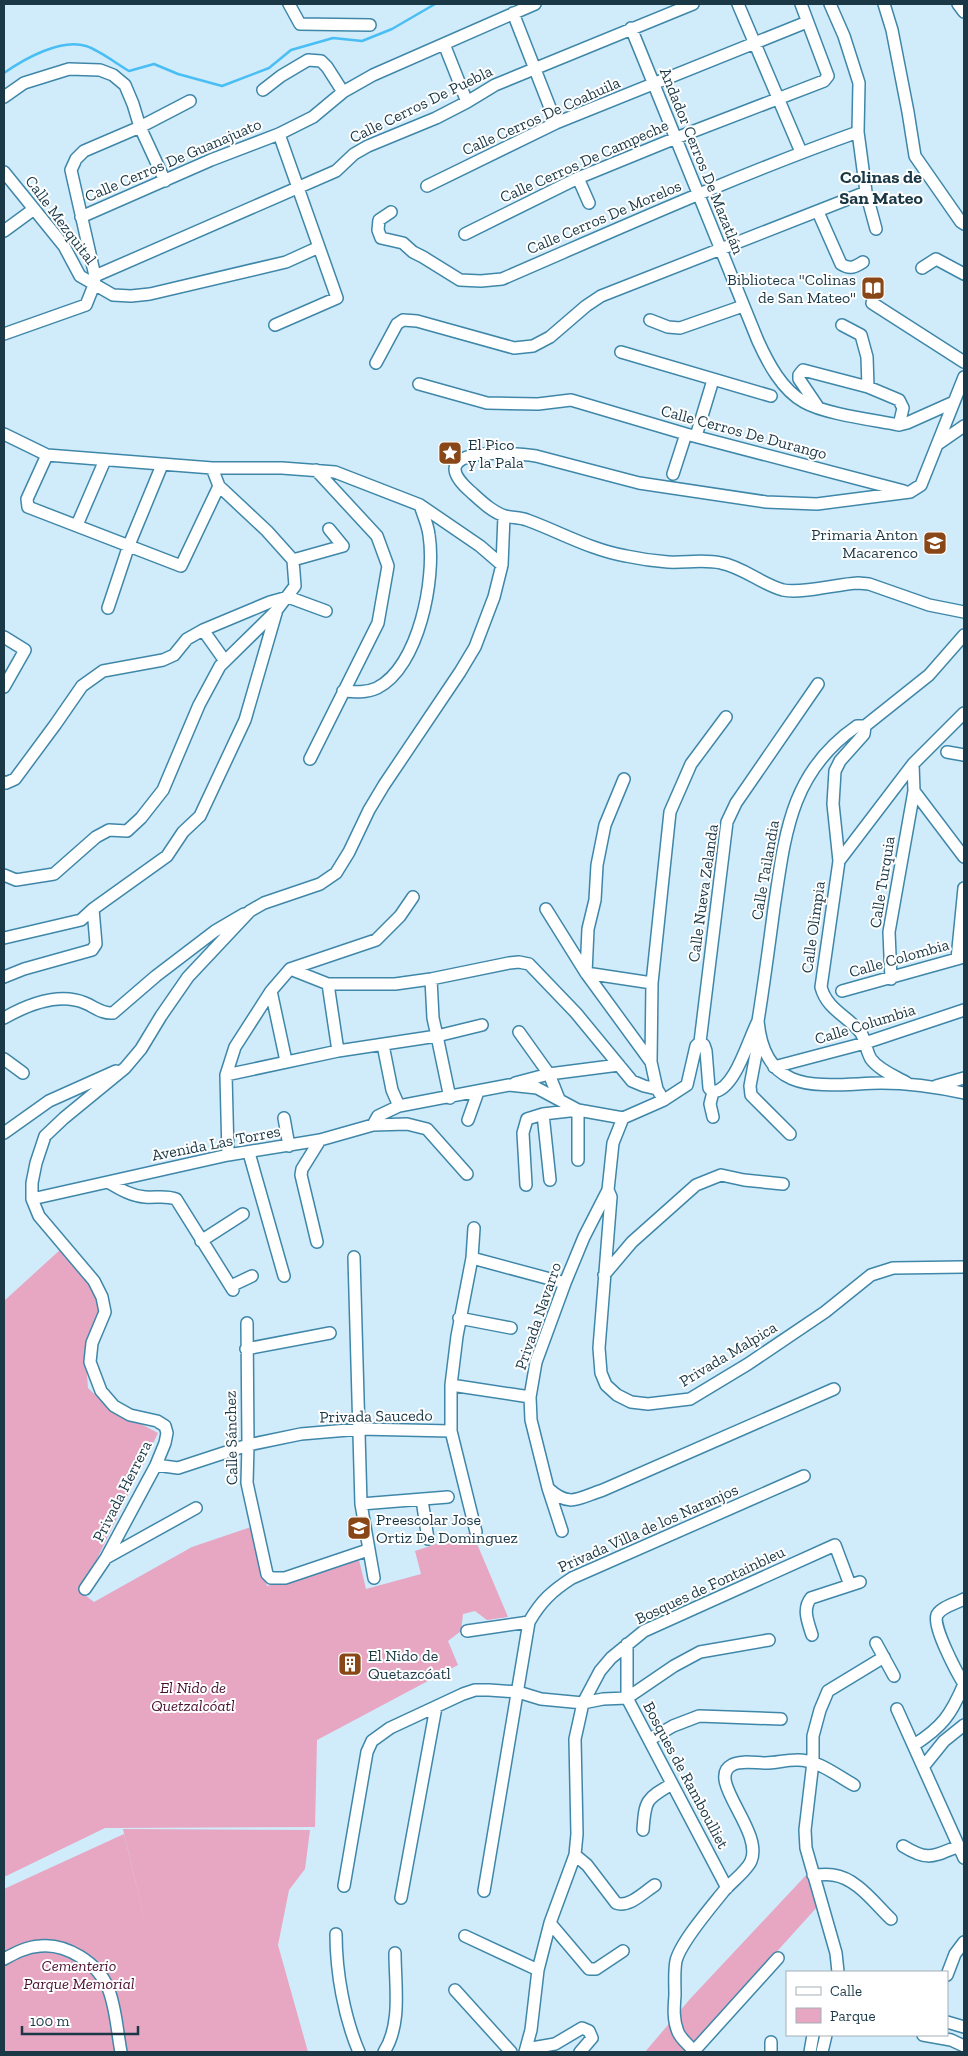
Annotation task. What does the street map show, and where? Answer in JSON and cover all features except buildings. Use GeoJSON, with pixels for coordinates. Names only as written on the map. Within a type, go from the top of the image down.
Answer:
{"type":"FeatureCollection","features":[{"type":"Feature","properties":{"kind":"street"},"geometry":{"type":"LineString","coordinates":[[289,4],[300,24],[370,25]]}},
{"type":"Feature","properties":{"kind":"street","name":"Calle Cerros De Guanajuato"},"geometry":{"type":"LineString","coordinates":[[81,217],[211,160],[279,134],[313,118],[343,92],[373,75],[513,12],[536,4]]}},
{"type":"Feature","properties":{"kind":"street","name":"Calle Cerros De Puebla"},"geometry":{"type":"LineString","coordinates":[[94,280],[336,171],[354,154],[368,146],[467,102],[495,85],[693,4]]}},
{"type":"Feature","properties":{"kind":"street"},"geometry":{"type":"LineString","coordinates":[[738,4],[801,152]]}},
{"type":"Feature","properties":{"kind":"street"},"geometry":{"type":"LineString","coordinates":[[801,4],[807,22]]}},
{"type":"Feature","properties":{"kind":"street"},"geometry":{"type":"LineString","coordinates":[[830,4],[844,36],[858,83],[858,132],[866,192],[876,229]]}},
{"type":"Feature","properties":{"kind":"street"},"geometry":{"type":"LineString","coordinates":[[884,4],[896,48],[915,156],[964,224]]}},
{"type":"Feature","properties":{"kind":"street"},"geometry":{"type":"LineString","coordinates":[[958,4],[964,12]]}},
{"type":"Feature","properties":{"kind":"street"},"geometry":{"type":"LineString","coordinates":[[513,12],[556,123]]}},
{"type":"Feature","properties":{"kind":"street","name":"Calle Cerros De Coahuila"},"geometry":{"type":"LineString","coordinates":[[427,186],[556,123],[807,22]]}},
{"type":"Feature","properties":{"kind":"street","name":"Calle Cerros De Campeche"},"geometry":{"type":"LineString","coordinates":[[464,234],[578,178],[676,138],[824,82],[828,76],[807,22]]}},
{"type":"Feature","properties":{"kind":"street","name":"Andador Cerros De Mazatlán"},"geometry":{"type":"LineString","coordinates":[[631,28],[743,306],[769,364],[793,394],[805,403],[818,407]]}},
{"type":"Feature","properties":{"kind":"street"},"geometry":{"type":"LineString","coordinates":[[444,44],[467,102]]}},
{"type":"Feature","properties":{"kind":"street"},"geometry":{"type":"LineString","coordinates":[[263,90],[281,76],[308,60],[321,61],[343,92]]}},
{"type":"Feature","properties":{"kind":"street"},"geometry":{"type":"LineString","coordinates":[[4,97],[24,83],[69,69],[100,70],[113,75],[125,85],[140,127],[165,181]]}},
{"type":"Feature","properties":{"kind":"street"},"geometry":{"type":"LineString","coordinates":[[4,334],[86,305],[94,280],[71,170],[76,159],[84,151],[140,127],[190,101]]}},
{"type":"Feature","properties":{"kind":"street","name":"Calle Cerros De Morelos"},"geometry":{"type":"LineString","coordinates":[[392,212],[380,220],[378,230],[381,238],[403,243],[413,252],[460,280],[502,279],[698,194],[801,152],[858,132]]}},
{"type":"Feature","properties":{"kind":"street","name":"Calle Cerros De Guanajuato"},"geometry":{"type":"LineString","coordinates":[[275,325],[338,298],[279,134]]}},
{"type":"Feature","properties":{"kind":"street","name":"Calle Mezquital"},"geometry":{"type":"LineString","coordinates":[[4,172],[64,246],[80,276],[94,280],[113,295],[150,294],[286,262],[319,247]]}},
{"type":"Feature","properties":{"kind":"street"},"geometry":{"type":"LineString","coordinates":[[578,178],[589,203]]}},
{"type":"Feature","properties":{"kind":"street"},"geometry":{"type":"LineString","coordinates":[[376,363],[397,324],[403,320],[417,321],[514,348],[533,346],[550,337],[586,306],[601,296],[866,192]]}},
{"type":"Feature","properties":{"kind":"street"},"geometry":{"type":"LineString","coordinates":[[4,232],[34,208]]}},
{"type":"Feature","properties":{"kind":"street"},"geometry":{"type":"LineString","coordinates":[[818,212],[841,264],[846,268],[855,267],[863,262]]}},
{"type":"Feature","properties":{"kind":"street"},"geometry":{"type":"LineString","coordinates":[[922,268],[933,259],[936,259],[964,274]]}},
{"type":"Feature","properties":{"kind":"street"},"geometry":{"type":"LineString","coordinates":[[872,303],[964,362]]}},
{"type":"Feature","properties":{"kind":"street"},"geometry":{"type":"LineString","coordinates":[[650,320],[668,327],[680,328],[743,306]]}},
{"type":"Feature","properties":{"kind":"street"},"geometry":{"type":"LineString","coordinates":[[842,325],[861,335],[867,357],[868,386]]}},
{"type":"Feature","properties":{"kind":"street"},"geometry":{"type":"LineString","coordinates":[[621,352],[771,396]]}},
{"type":"Feature","properties":{"kind":"street"},"geometry":{"type":"LineString","coordinates":[[899,425],[903,408],[902,403],[868,386],[803,370],[798,375],[818,407],[899,425],[954,402]]}},
{"type":"Feature","properties":{"kind":"street"},"geometry":{"type":"LineString","coordinates":[[964,377],[921,485],[910,492],[816,504],[766,502],[639,483],[519,453],[472,455],[458,461],[455,466],[455,472],[462,484],[488,507],[504,516],[525,519],[580,544],[624,556],[667,562],[721,563],[786,590],[858,583],[869,584],[943,609],[964,612]]}},
{"type":"Feature","properties":{"kind":"street"},"geometry":{"type":"LineString","coordinates":[[673,474],[713,380]]}},
{"type":"Feature","properties":{"kind":"street","name":"Calle Cerros De Durango"},"geometry":{"type":"LineString","coordinates":[[418,384],[487,403],[538,404],[571,400],[691,435],[910,492]]}},
{"type":"Feature","properties":{"kind":"street"},"geometry":{"type":"LineString","coordinates":[[938,444],[964,426]]}},
{"type":"Feature","properties":{"kind":"street"},"geometry":{"type":"LineString","coordinates":[[4,434],[47,455],[212,468],[335,472],[420,505],[480,546],[502,565]]}},
{"type":"Feature","properties":{"kind":"street"},"geometry":{"type":"LineString","coordinates":[[47,455],[27,499],[28,507],[181,566],[219,486]]}},
{"type":"Feature","properties":{"kind":"street"},"geometry":{"type":"LineString","coordinates":[[77,525],[105,460]]}},
{"type":"Feature","properties":{"kind":"street"},"geometry":{"type":"LineString","coordinates":[[108,608],[129,545],[162,465]]}},
{"type":"Feature","properties":{"kind":"street"},"geometry":{"type":"LineString","coordinates":[[4,875],[16,880],[54,874],[96,837],[109,830],[127,831],[141,818],[163,790],[199,705],[220,666],[276,611],[295,586],[292,560],[267,531],[219,486],[212,468]]}},
{"type":"Feature","properties":{"kind":"street"},"geometry":{"type":"LineString","coordinates":[[310,759],[378,623],[388,566],[376,536],[316,470]]}},
{"type":"Feature","properties":{"kind":"street"},"geometry":{"type":"LineString","coordinates":[[343,692],[364,692],[377,688],[392,677],[406,659],[414,640],[429,587],[431,558],[429,533],[420,505]]}},
{"type":"Feature","properties":{"kind":"street"},"geometry":{"type":"LineString","coordinates":[[4,1018],[18,1010],[47,1001],[72,998],[106,1014],[113,1013],[156,976],[236,916],[264,903],[320,884],[336,873],[384,785],[475,647],[494,597],[502,565],[504,516]]}},
{"type":"Feature","properties":{"kind":"street"},"geometry":{"type":"LineString","coordinates":[[292,560],[343,546],[329,529]]}},
{"type":"Feature","properties":{"kind":"street"},"geometry":{"type":"LineString","coordinates":[[4,782],[15,779],[56,725],[82,686],[103,671],[163,660],[174,655],[187,640],[203,630],[288,597],[326,612]]}},
{"type":"Feature","properties":{"kind":"street"},"geometry":{"type":"LineString","coordinates":[[4,938],[81,920],[93,909],[167,856],[182,832],[200,816],[245,720],[276,611]]}},
{"type":"Feature","properties":{"kind":"street"},"geometry":{"type":"LineString","coordinates":[[203,630],[225,660]]}},
{"type":"Feature","properties":{"kind":"street","name":"Calle Tailandia"},"geometry":{"type":"LineString","coordinates":[[759,1036],[758,1022],[785,837],[798,796],[811,771],[832,747],[857,726],[865,726],[929,675],[964,636]]}},
{"type":"Feature","properties":{"kind":"street"},"geometry":{"type":"LineString","coordinates":[[4,637],[25,650],[4,687]]}},
{"type":"Feature","properties":{"kind":"street","name":"Calle Nueva Zelanda"},"geometry":{"type":"LineString","coordinates":[[700,1042],[727,822],[736,803],[818,684]]}},
{"type":"Feature","properties":{"kind":"street"},"geometry":{"type":"LineString","coordinates":[[839,862],[913,764],[964,713]]}},
{"type":"Feature","properties":{"kind":"street"},"geometry":{"type":"LineString","coordinates":[[664,1100],[657,1089],[651,1062],[652,983],[670,812],[692,764],[726,717]]}},
{"type":"Feature","properties":{"kind":"street"},"geometry":{"type":"LineString","coordinates":[[839,862],[833,804],[835,771],[840,761],[864,734],[865,726]]}},
{"type":"Feature","properties":{"kind":"street"},"geometry":{"type":"LineString","coordinates":[[947,752],[964,755]]}},
{"type":"Feature","properties":{"kind":"street","name":"Calle Turquia"},"geometry":{"type":"LineString","coordinates":[[891,978],[889,932],[914,791],[913,764]]}},
{"type":"Feature","properties":{"kind":"street"},"geometry":{"type":"LineString","coordinates":[[586,973],[588,930],[595,900],[597,866],[604,825],[624,779]]}},
{"type":"Feature","properties":{"kind":"street"},"geometry":{"type":"LineString","coordinates":[[914,791],[964,857]]}},
{"type":"Feature","properties":{"kind":"street","name":"Calle Olimpia"},"geometry":{"type":"LineString","coordinates":[[839,862],[821,987],[824,997],[836,1011],[861,1033],[865,1042]]}},
{"type":"Feature","properties":{"kind":"street"},"geometry":{"type":"LineString","coordinates":[[961,958],[964,888]]}},
{"type":"Feature","properties":{"kind":"street"},"geometry":{"type":"LineString","coordinates":[[228,1155],[226,1075],[235,1047],[271,990],[290,969],[376,940],[400,916],[413,897]]}},
{"type":"Feature","properties":{"kind":"street"},"geometry":{"type":"LineString","coordinates":[[4,977],[24,969],[92,950],[96,944],[93,909]]}},
{"type":"Feature","properties":{"kind":"street"},"geometry":{"type":"LineString","coordinates":[[546,910],[586,973],[651,1062]]}},
{"type":"Feature","properties":{"kind":"street"},"geometry":{"type":"LineString","coordinates":[[32,1199],[32,1184],[36,1163],[46,1136],[64,1118],[125,1068],[141,1049],[161,1016],[188,978],[250,911]]}},
{"type":"Feature","properties":{"kind":"street","name":"Calle Colombia"},"geometry":{"type":"LineString","coordinates":[[842,991],[961,958]]}},
{"type":"Feature","properties":{"kind":"street"},"geometry":{"type":"LineString","coordinates":[[290,969],[328,984],[395,984],[431,979],[509,963],[529,964],[576,1013],[632,1081],[657,1089]]}},
{"type":"Feature","properties":{"kind":"street"},"geometry":{"type":"LineString","coordinates":[[586,973],[652,983]]}},
{"type":"Feature","properties":{"kind":"street"},"geometry":{"type":"LineString","coordinates":[[431,979],[433,1018],[450,1098]]}},
{"type":"Feature","properties":{"kind":"street"},"geometry":{"type":"LineString","coordinates":[[328,984],[338,1051]]}},
{"type":"Feature","properties":{"kind":"street"},"geometry":{"type":"LineString","coordinates":[[271,990],[286,1061]]}},
{"type":"Feature","properties":{"kind":"street","name":"Calle Columbia"},"geometry":{"type":"LineString","coordinates":[[774,1067],[865,1042],[964,1010]]}},
{"type":"Feature","properties":{"kind":"street"},"geometry":{"type":"LineString","coordinates":[[526,1185],[523,1133],[527,1119],[544,1114],[578,1110],[623,1118],[664,1100],[687,1085],[696,1046],[700,1042],[704,1045],[706,1051],[709,1088],[713,1092],[720,1092],[741,1062],[750,1036],[758,1022]]}},
{"type":"Feature","properties":{"kind":"street"},"geometry":{"type":"LineString","coordinates":[[226,1075],[286,1061],[437,1036],[482,1025]]}},
{"type":"Feature","properties":{"kind":"street"},"geometry":{"type":"LineString","coordinates":[[520,1032],[549,1074],[559,1098]]}},
{"type":"Feature","properties":{"kind":"street"},"geometry":{"type":"LineString","coordinates":[[759,1036],[766,1055],[774,1067],[789,1078],[807,1084],[882,1083],[934,1087],[964,1093]]}},
{"type":"Feature","properties":{"kind":"street"},"geometry":{"type":"LineString","coordinates":[[759,1036],[750,1095],[790,1134]]}},
{"type":"Feature","properties":{"kind":"street"},"geometry":{"type":"LineString","coordinates":[[865,1042],[871,1058],[885,1071],[911,1085]]}},
{"type":"Feature","properties":{"kind":"street"},"geometry":{"type":"LineString","coordinates":[[383,1045],[392,1090],[399,1106]]}},
{"type":"Feature","properties":{"kind":"street"},"geometry":{"type":"LineString","coordinates":[[4,1059],[23,1073]]}},
{"type":"Feature","properties":{"kind":"street"},"geometry":{"type":"LineString","coordinates":[[373,1125],[378,1116],[399,1106],[450,1098],[549,1074],[619,1065]]}},
{"type":"Feature","properties":{"kind":"street"},"geometry":{"type":"LineString","coordinates":[[4,1134],[49,1101],[107,1074],[125,1068]]}},
{"type":"Feature","properties":{"kind":"street"},"geometry":{"type":"LineString","coordinates":[[934,1087],[964,1078]]}},
{"type":"Feature","properties":{"kind":"street"},"geometry":{"type":"LineString","coordinates":[[509,1085],[537,1088],[559,1098],[578,1110]]}},
{"type":"Feature","properties":{"kind":"street"},"geometry":{"type":"LineString","coordinates":[[468,1120],[478,1092]]}},
{"type":"Feature","properties":{"kind":"street"},"geometry":{"type":"LineString","coordinates":[[713,1092],[710,1104],[713,1117]]}},
{"type":"Feature","properties":{"kind":"street"},"geometry":{"type":"LineString","coordinates":[[578,1110],[578,1160]]}},
{"type":"Feature","properties":{"kind":"street"},"geometry":{"type":"LineString","coordinates":[[544,1114],[550,1180]]}},
{"type":"Feature","properties":{"kind":"street"},"geometry":{"type":"LineString","coordinates":[[284,1118],[289,1146]]}},
{"type":"Feature","properties":{"kind":"street","name":"Privada Navarro"},"geometry":{"type":"LineString","coordinates":[[562,1531],[548,1488],[531,1420],[530,1397],[536,1362],[565,1283],[584,1237],[608,1190],[613,1143],[623,1118]]}},
{"type":"Feature","properties":{"kind":"street","name":"Avenida Las Torres"},"geometry":{"type":"LineString","coordinates":[[32,1199],[228,1155],[320,1140],[373,1125],[407,1124],[427,1129],[467,1174]]}},
{"type":"Feature","properties":{"kind":"street"},"geometry":{"type":"LineString","coordinates":[[317,1242],[302,1169],[320,1140]]}},
{"type":"Feature","properties":{"kind":"street"},"geometry":{"type":"LineString","coordinates":[[249,1153],[284,1276]]}},
{"type":"Feature","properties":{"kind":"street"},"geometry":{"type":"LineString","coordinates":[[604,1275],[632,1242],[696,1185],[721,1175],[744,1180],[783,1184]]}},
{"type":"Feature","properties":{"kind":"street"},"geometry":{"type":"LineString","coordinates":[[108,1182],[127,1193],[144,1197],[170,1196],[176,1199],[200,1241],[232,1288],[252,1276]]}},
{"type":"Feature","properties":{"kind":"street","name":"Privada Malpica"},"geometry":{"type":"LineString","coordinates":[[608,1190],[611,1197],[599,1348],[601,1372],[606,1385],[617,1395],[631,1402],[648,1404],[690,1399],[748,1364],[826,1312],[871,1275],[893,1268],[963,1267]]}},
{"type":"Feature","properties":{"kind":"street","name":"Privada Herrera"},"geometry":{"type":"LineString","coordinates":[[32,1199],[39,1216],[94,1281],[102,1297],[105,1312],[92,1343],[90,1362],[101,1391],[114,1406],[130,1415],[157,1421],[165,1426],[167,1433],[156,1466],[106,1558],[86,1589]]}},
{"type":"Feature","properties":{"kind":"street"},"geometry":{"type":"LineString","coordinates":[[200,1241],[243,1214]]}},
{"type":"Feature","properties":{"kind":"street"},"geometry":{"type":"LineString","coordinates":[[474,1228],[472,1258],[459,1318],[451,1385],[451,1432],[476,1532]]}},
{"type":"Feature","properties":{"kind":"street"},"geometry":{"type":"LineString","coordinates":[[354,1257],[361,1504],[374,1578]]}},
{"type":"Feature","properties":{"kind":"street"},"geometry":{"type":"LineString","coordinates":[[472,1258],[565,1283]]}},
{"type":"Feature","properties":{"kind":"street"},"geometry":{"type":"LineString","coordinates":[[459,1318],[511,1328]]}},
{"type":"Feature","properties":{"kind":"street","name":"Calle Sánchez"},"geometry":{"type":"LineString","coordinates":[[247,1323],[247,1483],[267,1574],[270,1578],[285,1578],[368,1550]]}},
{"type":"Feature","properties":{"kind":"street"},"geometry":{"type":"LineString","coordinates":[[246,1349],[330,1333]]}},
{"type":"Feature","properties":{"kind":"street"},"geometry":{"type":"LineString","coordinates":[[451,1385],[530,1397]]}},
{"type":"Feature","properties":{"kind":"street"},"geometry":{"type":"LineString","coordinates":[[548,1488],[559,1498],[569,1502],[603,1490],[834,1389]]}},
{"type":"Feature","properties":{"kind":"street","name":"Privada Saucedo"},"geometry":{"type":"LineString","coordinates":[[156,1466],[178,1468],[248,1445],[301,1434],[360,1429],[451,1432]]}},
{"type":"Feature","properties":{"kind":"street","name":"Privada Villa de los Naranjos"},"geometry":{"type":"LineString","coordinates":[[484,1891],[529,1622],[538,1607],[552,1591],[572,1578],[804,1476]]}},
{"type":"Feature","properties":{"kind":"street"},"geometry":{"type":"LineString","coordinates":[[361,1504],[448,1497]]}},
{"type":"Feature","properties":{"kind":"street"},"geometry":{"type":"LineString","coordinates":[[422,1500],[428,1539]]}},
{"type":"Feature","properties":{"kind":"street"},"geometry":{"type":"LineString","coordinates":[[106,1558],[196,1508]]}},
{"type":"Feature","properties":{"kind":"street","name":"Bosques de Fontainbleu"},"geometry":{"type":"LineString","coordinates":[[532,2050],[533,2014],[538,1970],[550,1923],[575,1855],[577,1834],[575,1739],[584,1703],[600,1671],[610,1658],[644,1631],[835,1545],[855,1583],[811,1598],[807,1603],[806,1616],[812,1635]]}},
{"type":"Feature","properties":{"kind":"street"},"geometry":{"type":"LineString","coordinates":[[914,1745],[946,1720],[964,1684],[936,1623],[936,1616],[940,1611],[964,1599]]}},
{"type":"Feature","properties":{"kind":"street"},"geometry":{"type":"LineString","coordinates":[[467,1631],[529,1622]]}},
{"type":"Feature","properties":{"kind":"street"},"geometry":{"type":"LineString","coordinates":[[344,1886],[358,1794],[367,1752],[372,1741],[390,1728],[475,1690],[518,1692],[541,1699],[584,1703],[603,1699],[627,1698],[674,1666],[700,1652],[769,1640]]}},
{"type":"Feature","properties":{"kind":"street"},"geometry":{"type":"LineString","coordinates":[[876,1643],[894,1676]]}},
{"type":"Feature","properties":{"kind":"street","name":"Bosques de Ramboulliet"},"geometry":{"type":"LineString","coordinates":[[627,1644],[627,1698],[727,1888]]}},
{"type":"Feature","properties":{"kind":"street"},"geometry":{"type":"LineString","coordinates":[[838,1971],[836,1953],[806,1848],[805,1830],[813,1762],[813,1736],[820,1710],[828,1691],[884,1657]]}},
{"type":"Feature","properties":{"kind":"street"},"geometry":{"type":"LineString","coordinates":[[401,1898],[436,1707]]}},
{"type":"Feature","properties":{"kind":"street"},"geometry":{"type":"LineString","coordinates":[[897,1709],[964,1858]]}},
{"type":"Feature","properties":{"kind":"street"},"geometry":{"type":"LineString","coordinates":[[650,1740],[673,1726],[699,1716],[781,1719]]}},
{"type":"Feature","properties":{"kind":"street"},"geometry":{"type":"LineString","coordinates":[[923,1767],[944,1741],[964,1725]]}},
{"type":"Feature","properties":{"kind":"street"},"geometry":{"type":"LineString","coordinates":[[778,1958],[694,2052],[685,2044],[675,2023],[676,1960],[694,1928],[750,1862],[753,1850],[752,1838],[738,1809],[727,1792],[724,1782],[726,1771],[732,1765],[742,1763],[770,1763],[796,1760],[813,1762],[854,1785]]}},
{"type":"Feature","properties":{"kind":"street"},"geometry":{"type":"LineString","coordinates":[[643,1830],[645,1807],[652,1795],[672,1784]]}},
{"type":"Feature","properties":{"kind":"street"},"geometry":{"type":"LineString","coordinates":[[903,1846],[917,1855],[930,1857],[959,1846]]}},
{"type":"Feature","properties":{"kind":"street"},"geometry":{"type":"LineString","coordinates":[[575,1855],[587,1865],[616,1903],[621,1905],[628,1904],[655,1885]]}},
{"type":"Feature","properties":{"kind":"street"},"geometry":{"type":"LineString","coordinates":[[813,1875],[832,1875],[845,1878],[856,1885],[891,1920]]}},
{"type":"Feature","properties":{"kind":"street"},"geometry":{"type":"LineString","coordinates":[[550,1923],[589,1969],[596,1969],[623,1951]]}},
{"type":"Feature","properties":{"kind":"street"},"geometry":{"type":"LineString","coordinates":[[336,1934],[336,1961],[353,2039],[359,2052]]}},
{"type":"Feature","properties":{"kind":"street"},"geometry":{"type":"LineString","coordinates":[[465,1936],[538,1970]]}},
{"type":"Feature","properties":{"kind":"street"},"geometry":{"type":"LineString","coordinates":[[948,1972],[955,1954],[964,1942]]}},
{"type":"Feature","properties":{"kind":"street"},"geometry":{"type":"LineString","coordinates":[[4,1959],[19,1950],[41,1946],[63,1948],[82,1957],[96,1969],[108,1987],[121,2052]]}},
{"type":"Feature","properties":{"kind":"street"},"geometry":{"type":"LineString","coordinates":[[384,2052],[392,2037],[395,2020],[396,1953]]}},
{"type":"Feature","properties":{"kind":"street"},"geometry":{"type":"LineString","coordinates":[[455,1990],[511,2052]]}},
{"type":"Feature","properties":{"kind":"street"},"geometry":{"type":"LineString","coordinates":[[951,2040],[956,2024]]}},
{"type":"Feature","properties":{"kind":"street"},"geometry":{"type":"LineString","coordinates":[[532,2050],[565,2039],[582,2028],[590,2031],[592,2038],[580,2052]]}},
{"type":"Feature","properties":{"kind":"street"},"geometry":{"type":"LineString","coordinates":[[810,2052],[813,2036]]}},
{"type":"Feature","properties":{"kind":"street"},"geometry":{"type":"LineString","coordinates":[[822,2052],[823,2039],[825,2036]]}},
{"type":"Feature","properties":{"kind":"street"},"geometry":{"type":"LineString","coordinates":[[929,2036],[951,2040],[964,2046]]}},
{"type":"Feature","properties":{"kind":"green space","name":"El Nido de Quetzalcóatl"},"geometry":{"type":"Polygon","coordinates":[[[61,1249],[91,1285],[98,1301],[99,1312],[89,1334],[87,1347],[88,1388],[107,1406],[158,1433],[81,1592],[94,1602],[192,1547],[251,1527],[267,1586],[359,1560],[366,1589],[421,1574],[415,1551],[472,1532],[508,1617],[487,1620],[475,1611],[463,1614],[461,1631],[448,1641],[458,1665],[317,1740],[315,1827],[105,1828],[4,1877],[4,1301],[61,1249]]]}},
{"type":"Feature","properties":{"kind":"green space","name":"Cementerio Parque Memorial"},"geometry":{"type":"Polygon","coordinates":[[[123,1829],[310,1830],[305,1869],[289,1890],[278,1945],[308,2052],[4,2052],[4,1889],[124,1834],[154,1958],[123,1829]]]}},
{"type":"Feature","properties":{"kind":"green space"},"geometry":{"type":"Polygon","coordinates":[[[809,1872],[818,1906],[686,2052],[645,2052],[690,1999],[809,1872]]]}},
{"type":"Feature","properties":{"kind":"waterway"},"geometry":{"type":"LineString","coordinates":[[4,73],[43,51],[54,47],[76,44],[97,51],[129,71],[154,64],[178,74],[222,86],[269,68],[291,50],[333,38],[362,41],[392,29],[435,4]]}},
{"type":"Feature","properties":{"kind":"place","name":"Biblioteca \"Colinas de San Mateo\""},"geometry":{"type":"Point","coordinates":[873,288]}},
{"type":"Feature","properties":{"kind":"place","name":"El Pico y la Pala"},"geometry":{"type":"Point","coordinates":[450,453]}},
{"type":"Feature","properties":{"kind":"place","name":"Primaria Anton Macarenco"},"geometry":{"type":"Point","coordinates":[935,543]}},
{"type":"Feature","properties":{"kind":"place","name":"Preescolar Jose Ortiz De Dominguez"},"geometry":{"type":"Point","coordinates":[359,1528]}},
{"type":"Feature","properties":{"kind":"place","name":"El Nido de Quetazcóatl"},"geometry":{"type":"Point","coordinates":[350,1664]}},
{"type":"Feature","properties":{"kind":"district","name":"Colinas de San Mateo"},"geometry":{"type":"Point","coordinates":[881,187]}}]}
